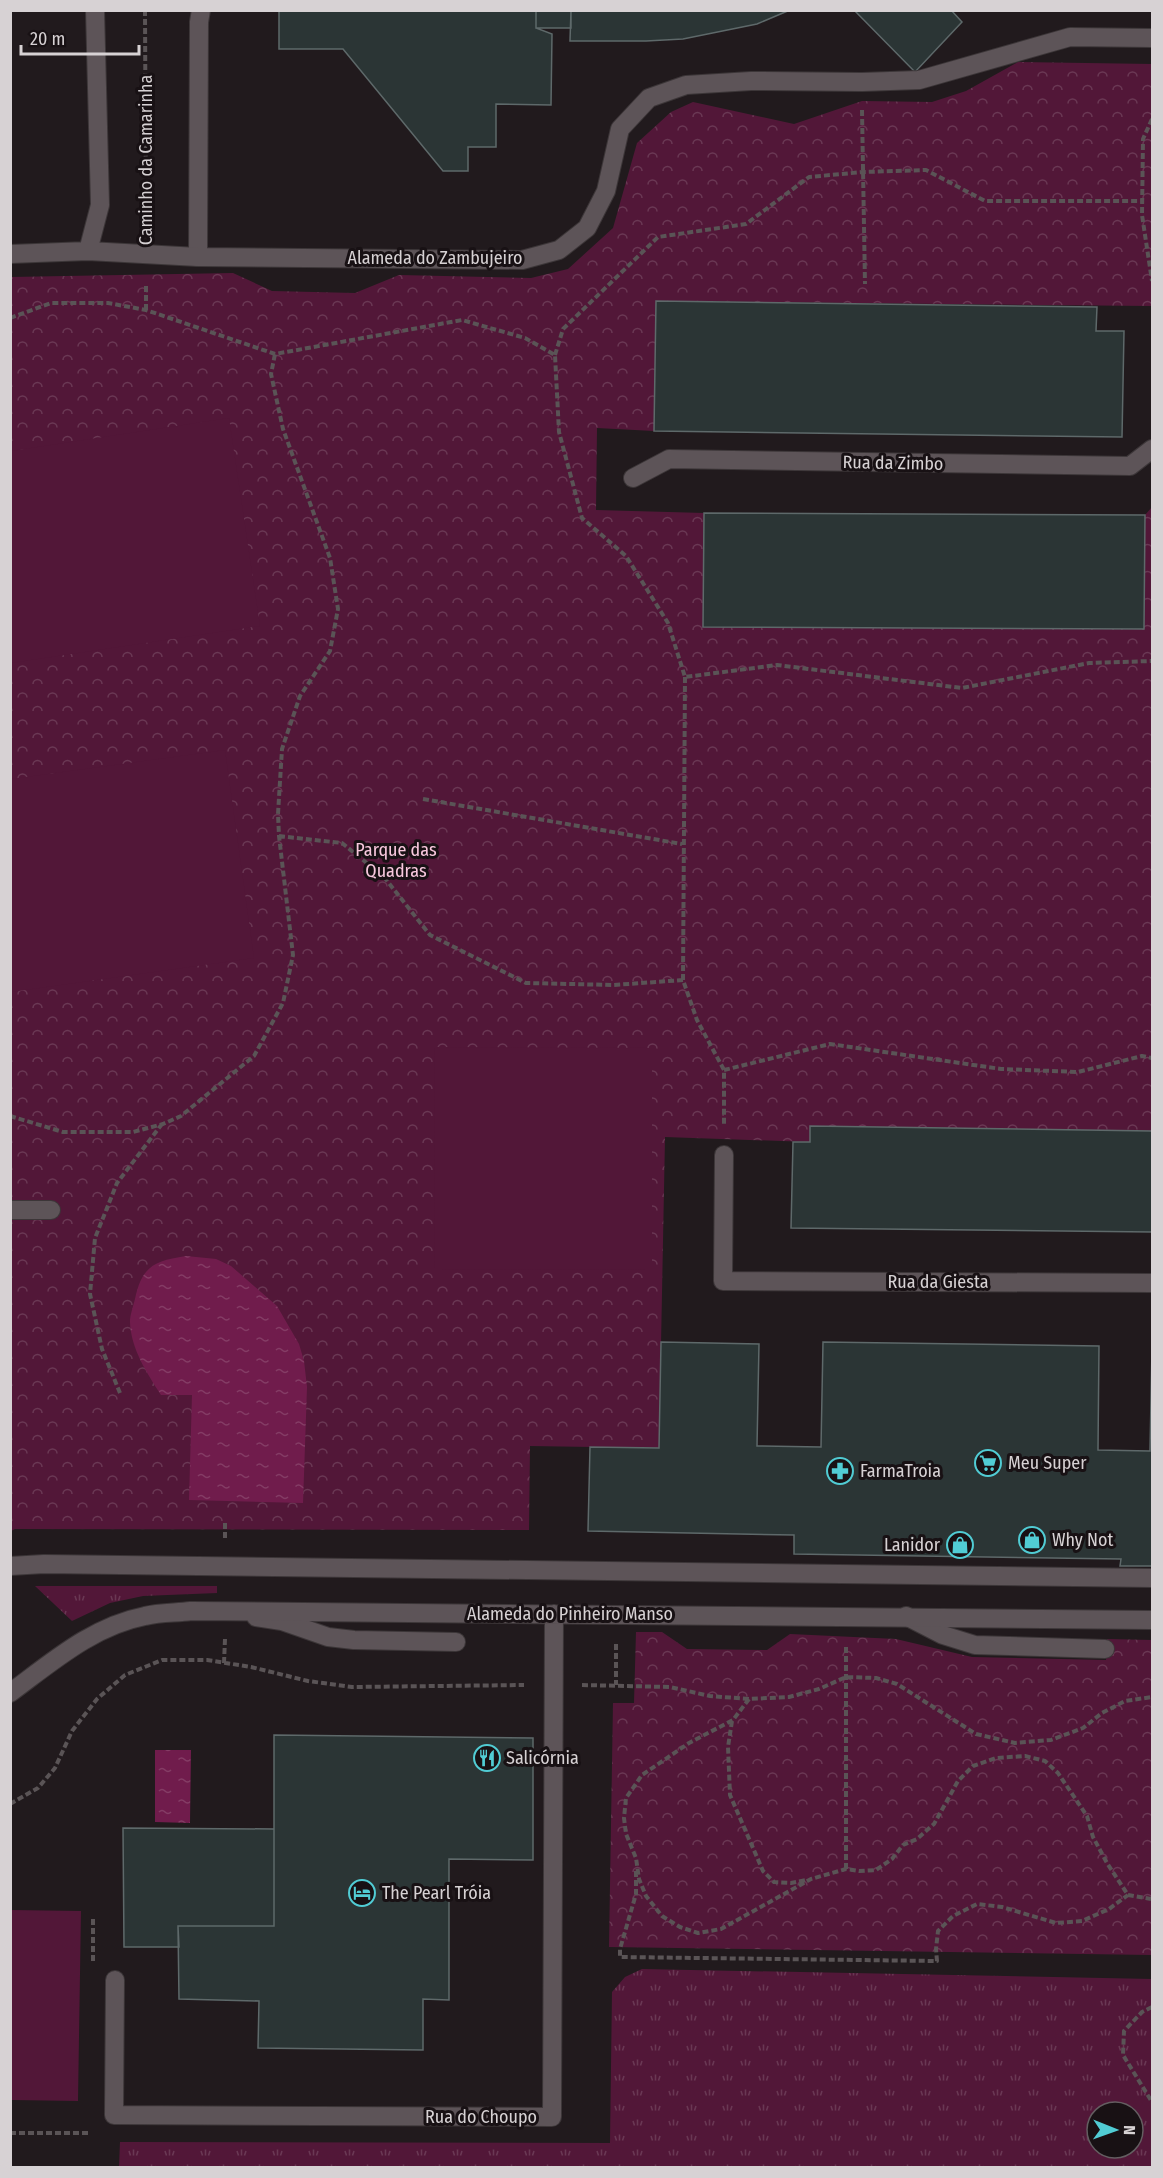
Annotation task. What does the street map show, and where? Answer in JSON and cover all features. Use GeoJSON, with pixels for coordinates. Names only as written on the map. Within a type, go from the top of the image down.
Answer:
{"type":"FeatureCollection","features":[{"type":"Feature","properties":{"kind":"street"},"geometry":{"type":"LineString","coordinates":[[88,252],[100,205],[95,10]]}},
{"type":"Feature","properties":{"kind":"street"},"geometry":{"type":"LineString","coordinates":[[198,256],[199,22],[201,10]]}},
{"type":"Feature","properties":{"kind":"street","name":"Alameda do Zambujeiro"},"geometry":{"type":"LineString","coordinates":[[10,254],[88,252],[198,256],[522,260],[560,250],[587,228],[606,191],[620,129],[649,98],[686,85],[751,81],[919,80],[1070,37],[1152,38]]}},
{"type":"Feature","properties":{"kind":"street","name":"Rua da Zimbo"},"geometry":{"type":"LineString","coordinates":[[633,478],[669,459],[1130,466],[1152,449]]}},
{"type":"Feature","properties":{"kind":"street","name":"Rua da Giesta"},"geometry":{"type":"LineString","coordinates":[[724,1155],[723,1281],[1152,1283]]}},
{"type":"Feature","properties":{"kind":"street"},"geometry":{"type":"LineString","coordinates":[[10,1210],[51,1210]]}},
{"type":"Feature","properties":{"kind":"street"},"geometry":{"type":"LineString","coordinates":[[10,1566],[44,1564],[1152,1578]]}},
{"type":"Feature","properties":{"kind":"street","name":"Alameda do Pinheiro Manso"},"geometry":{"type":"LineString","coordinates":[[10,1693],[73,1647],[102,1630],[145,1616],[191,1611],[1152,1620]]}},
{"type":"Feature","properties":{"kind":"street"},"geometry":{"type":"LineString","coordinates":[[225,1611],[282,1621],[328,1637],[456,1642]]}},
{"type":"Feature","properties":{"kind":"street","name":"Rua do Choupo"},"geometry":{"type":"LineString","coordinates":[[115,1980],[114,2115],[552,2117],[554,1614]]}},
{"type":"Feature","properties":{"kind":"street"},"geometry":{"type":"LineString","coordinates":[[906,1616],[943,1635],[975,1646],[1105,1649]]}},
{"type":"Feature","properties":{"kind":"path","name":"Caminho da Camarinha"},"geometry":{"type":"LineString","coordinates":[[145,10],[146,310]]}},
{"type":"Feature","properties":{"kind":"path"},"geometry":{"type":"LineString","coordinates":[[862,82],[865,284]]}},
{"type":"Feature","properties":{"kind":"path"},"geometry":{"type":"LineString","coordinates":[[1152,119],[1143,140],[1142,201],[1152,281]]}},
{"type":"Feature","properties":{"kind":"path"},"geometry":{"type":"LineString","coordinates":[[724,1155],[724,1070],[697,1020],[682,980],[684,677],[668,623],[626,556],[582,518],[559,432],[555,355],[563,329],[658,237],[746,224],[809,177],[926,170],[986,201],[1142,201]]}},
{"type":"Feature","properties":{"kind":"path"},"geometry":{"type":"LineString","coordinates":[[10,318],[51,303],[108,303],[146,310],[275,354],[462,320],[525,338],[555,355]]}},
{"type":"Feature","properties":{"kind":"path"},"geometry":{"type":"LineString","coordinates":[[10,1116],[63,1132],[133,1132],[163,1124],[181,1116],[254,1056],[282,1003],[293,955],[279,836],[282,749],[300,696],[330,651],[338,609],[330,558],[283,429],[270,374],[275,354]]}},
{"type":"Feature","properties":{"kind":"path"},"geometry":{"type":"LineString","coordinates":[[684,677],[777,665],[962,688],[1089,663],[1152,661]]}},
{"type":"Feature","properties":{"kind":"path"},"geometry":{"type":"LineString","coordinates":[[423,799],[682,844]]}},
{"type":"Feature","properties":{"kind":"path"},"geometry":{"type":"LineString","coordinates":[[279,836],[342,843],[384,877],[430,935],[526,983],[614,985],[682,980]]}},
{"type":"Feature","properties":{"kind":"path"},"geometry":{"type":"LineString","coordinates":[[724,1070],[830,1044],[1000,1069],[1078,1072],[1142,1056],[1152,1058]]}},
{"type":"Feature","properties":{"kind":"path"},"geometry":{"type":"LineString","coordinates":[[120,1393],[102,1349],[90,1294],[95,1238],[117,1183],[163,1124]]}},
{"type":"Feature","properties":{"kind":"path"},"geometry":{"type":"LineString","coordinates":[[616,1614],[616,1685]]}},
{"type":"Feature","properties":{"kind":"path"},"geometry":{"type":"LineString","coordinates":[[846,1869],[847,1616]]}},
{"type":"Feature","properties":{"kind":"path"},"geometry":{"type":"LineString","coordinates":[[10,1804],[38,1788],[55,1768],[72,1731],[97,1699],[125,1675],[162,1660],[207,1660],[251,1667],[308,1681],[352,1687],[616,1685],[670,1687],[710,1696],[749,1699],[789,1697],[819,1689],[846,1677],[876,1678],[897,1684],[976,1734],[1015,1743],[1051,1740],[1083,1728],[1102,1713],[1125,1701],[1152,1697]]}},
{"type":"Feature","properties":{"kind":"path"},"geometry":{"type":"LineString","coordinates":[[749,1699],[733,1720],[689,1743],[642,1775],[626,1798],[624,1818],[626,1834],[636,1858],[639,1879],[646,1896],[662,1916],[680,1927],[698,1933],[721,1929],[811,1879]]}},
{"type":"Feature","properties":{"kind":"path"},"geometry":{"type":"LineString","coordinates":[[733,1720],[728,1747],[730,1795],[763,1871],[774,1882],[791,1883],[846,1869],[876,1870],[892,1858],[903,1845],[917,1839],[934,1824],[958,1781],[973,1766],[996,1758],[1025,1756],[1045,1761],[1058,1773],[1087,1816],[1093,1837],[1128,1895]]}},
{"type":"Feature","properties":{"kind":"path"},"geometry":{"type":"LineString","coordinates":[[636,1858],[636,1894],[620,1949],[620,1957],[937,1961],[938,1931],[953,1916],[977,1904],[1002,1907],[1056,1923],[1082,1921],[1108,1909],[1128,1895],[1151,1899]]}},
{"type":"Feature","properties":{"kind":"path"},"geometry":{"type":"LineString","coordinates":[[93,1916],[93,1962]]}},
{"type":"Feature","properties":{"kind":"path"},"geometry":{"type":"LineString","coordinates":[[1152,2007],[1142,2013],[1124,2031],[1123,2055],[1152,2102]]}},
{"type":"Feature","properties":{"kind":"path"},"geometry":{"type":"LineString","coordinates":[[10,2133],[91,2133],[91,2122]]}},
{"type":"Feature","properties":{"kind":"green space","name":"Parque das Quadras"},"geometry":{"type":"Polygon","coordinates":[[[1018,62],[1152,64],[1152,306],[656,301],[654,431],[597,428],[596,510],[704,513],[703,626],[1144,629],[1145,515],[1152,507],[1152,1131],[810,1126],[810,1142],[665,1137],[659,1448],[530,1446],[529,1530],[15,1529],[11,1531],[11,277],[233,273],[272,291],[355,293],[399,275],[531,278],[568,269],[613,228],[637,143],[671,112],[693,102],[794,124],[862,101],[932,102],[966,91],[1018,62]]]}},
{"type":"Feature","properties":{"kind":"green space"},"geometry":{"type":"Polygon","coordinates":[[[229,418],[260,626],[11,663],[11,451],[229,418]]]}},
{"type":"Feature","properties":{"kind":"green space"},"geometry":{"type":"Polygon","coordinates":[[[225,750],[254,958],[11,992],[11,779],[225,750]]]}},
{"type":"Feature","properties":{"kind":"green space"},"geometry":{"type":"Polygon","coordinates":[[[435,1047],[652,1048],[652,1270],[434,1269],[435,1047]]]}},
{"type":"Feature","properties":{"kind":"green space"},"geometry":{"type":"Polygon","coordinates":[[[35,1586],[217,1586],[217,1593],[143,1596],[110,1603],[72,1621],[35,1586]]]}},
{"type":"Feature","properties":{"kind":"green space"},"geometry":{"type":"Polygon","coordinates":[[[636,1632],[662,1632],[687,1649],[767,1650],[790,1634],[896,1639],[972,1657],[1106,1660],[1107,1639],[1152,1640],[1152,1955],[609,1947],[613,1703],[634,1703],[636,1632]]]}},
{"type":"Feature","properties":{"kind":"green space"},"geometry":{"type":"Polygon","coordinates":[[[11,1910],[81,1911],[78,2101],[11,2100],[11,1910]]]}},
{"type":"Feature","properties":{"kind":"green space"},"geometry":{"type":"Polygon","coordinates":[[[642,1969],[1152,1979],[1152,2167],[119,2167],[120,2142],[610,2143],[612,1992],[625,1977],[642,1969]]]}},
{"type":"Feature","properties":{"kind":"water"},"geometry":{"type":"Polygon","coordinates":[[[186,1256],[216,1259],[231,1266],[277,1306],[299,1344],[304,1361],[307,1387],[303,1503],[189,1500],[192,1395],[161,1395],[145,1369],[133,1342],[130,1322],[138,1288],[146,1272],[158,1263],[186,1256]]]}},
{"type":"Feature","properties":{"kind":"water"},"geometry":{"type":"Polygon","coordinates":[[[155,1750],[191,1750],[190,1823],[155,1822],[155,1750]]]}},
{"type":"Feature","properties":{"kind":"building"},"geometry":{"type":"Polygon","coordinates":[[[279,10],[536,10],[536,28],[552,34],[551,105],[496,104],[496,147],[468,147],[468,171],[443,171],[343,49],[279,49],[279,10]]]}},
{"type":"Feature","properties":{"kind":"building"},"geometry":{"type":"Polygon","coordinates":[[[536,10],[571,10],[571,28],[536,28],[536,10]]]}},
{"type":"Feature","properties":{"kind":"building"},"geometry":{"type":"Polygon","coordinates":[[[571,10],[790,10],[757,24],[683,39],[570,41],[571,10]]]}},
{"type":"Feature","properties":{"kind":"building"},"geometry":{"type":"Polygon","coordinates":[[[854,10],[951,10],[962,22],[915,72],[854,10]]]}},
{"type":"Feature","properties":{"kind":"building"},"geometry":{"type":"Polygon","coordinates":[[[656,301],[1097,307],[1096,331],[1124,331],[1122,437],[654,431],[656,301]]]}},
{"type":"Feature","properties":{"kind":"building"},"geometry":{"type":"Polygon","coordinates":[[[704,513],[1145,515],[1144,629],[703,627],[704,513]]]}},
{"type":"Feature","properties":{"kind":"building"},"geometry":{"type":"Polygon","coordinates":[[[810,1126],[1152,1131],[1152,1232],[791,1228],[793,1142],[810,1142],[810,1126]]]}},
{"type":"Feature","properties":{"kind":"building"},"geometry":{"type":"Polygon","coordinates":[[[661,1342],[759,1344],[757,1446],[821,1447],[823,1342],[1099,1346],[1098,1450],[1150,1451],[1152,1348],[1152,1566],[1120,1566],[1121,1559],[794,1554],[794,1535],[588,1531],[590,1447],[659,1448],[661,1342]]]}},
{"type":"Feature","properties":{"kind":"building","name":"The Pearl Tróia"},"geometry":{"type":"Polygon","coordinates":[[[274,1735],[533,1738],[533,1860],[449,1859],[449,2000],[423,1999],[423,2050],[258,2048],[259,2001],[179,1999],[178,1926],[274,1926],[274,1735]]]}},
{"type":"Feature","properties":{"kind":"building"},"geometry":{"type":"Polygon","coordinates":[[[123,1828],[274,1829],[274,1926],[178,1926],[179,1947],[124,1947],[123,1828]]]}},
{"type":"Feature","properties":{"kind":"place","name":"Meu Super"},"geometry":{"type":"Point","coordinates":[988,1463]}},
{"type":"Feature","properties":{"kind":"place","name":"FarmaTroia"},"geometry":{"type":"Point","coordinates":[840,1471]}},
{"type":"Feature","properties":{"kind":"place","name":"Why Not"},"geometry":{"type":"Point","coordinates":[1032,1540]}},
{"type":"Feature","properties":{"kind":"place","name":"Lanidor"},"geometry":{"type":"Point","coordinates":[960,1545]}},
{"type":"Feature","properties":{"kind":"place","name":"Salicórnia"},"geometry":{"type":"Point","coordinates":[487,1758]}},
{"type":"Feature","properties":{"kind":"place","name":"The Pearl Tróia"},"geometry":{"type":"Point","coordinates":[362,1893]}}]}
